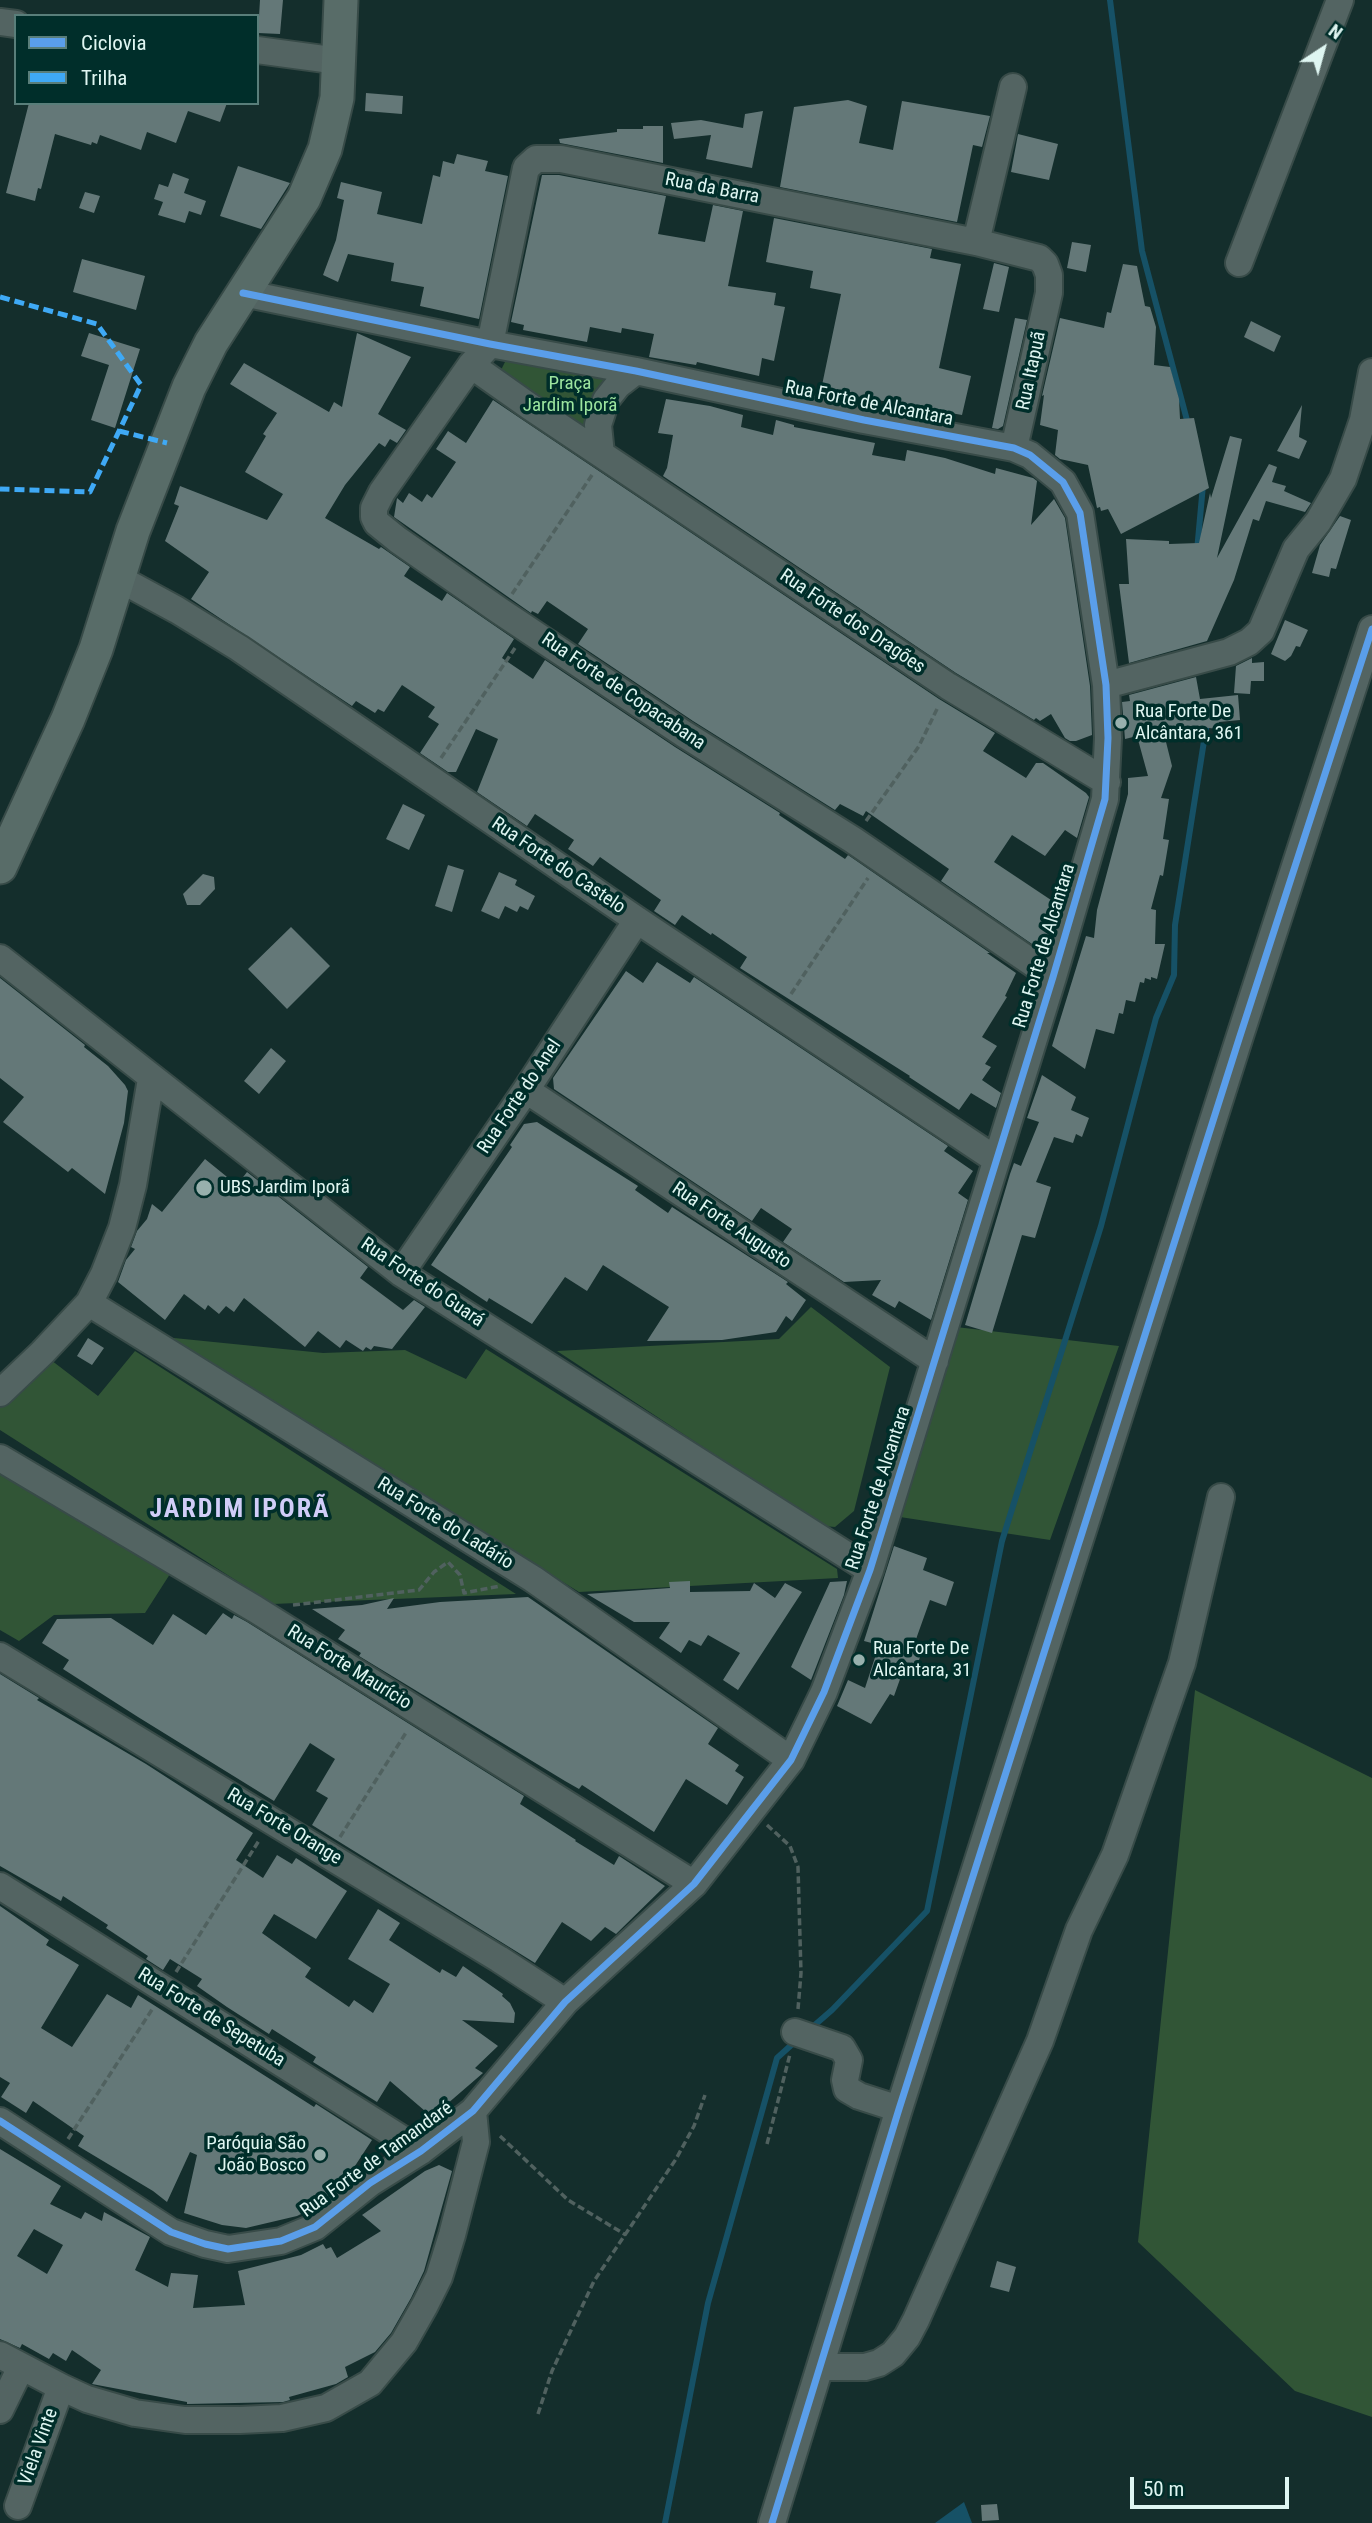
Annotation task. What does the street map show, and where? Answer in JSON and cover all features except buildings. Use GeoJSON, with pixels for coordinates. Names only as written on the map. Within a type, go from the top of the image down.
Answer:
{"type":"FeatureCollection","features":[{"type":"Feature","properties":{"kind":"main road"},"geometry":{"type":"LineString","coordinates":[[0,867],[68,719],[96,649],[150,484],[189,387],[211,343],[304,198],[324,149],[337,99],[341,0]]}},
{"type":"Feature","properties":{"kind":"street"},"geometry":{"type":"LineString","coordinates":[[1239,263],[1340,0]]}},
{"type":"Feature","properties":{"kind":"street"},"geometry":{"type":"LineString","coordinates":[[259,50],[339,61]]}},
{"type":"Feature","properties":{"kind":"street"},"geometry":{"type":"LineString","coordinates":[[976,242],[1013,87]]}},
{"type":"Feature","properties":{"kind":"street","name":"Rua da Barra"},"geometry":{"type":"LineString","coordinates":[[490,344],[526,168],[536,159],[561,159],[606,167],[976,242],[1039,258],[1045,264],[1049,275],[1049,293]]}},
{"type":"Feature","properties":{"kind":"street","name":"Rua Forte de Alcantara"},"geometry":{"type":"LineString","coordinates":[[243,293],[636,371],[864,420],[1014,448],[1030,455],[1063,482],[1080,513],[1105,685],[1107,782],[1098,826],[870,1570],[824,1692],[791,1760],[694,1884],[565,2002],[473,2111]]}},
{"type":"Feature","properties":{"kind":"street","name":"Rua Itapuã"},"geometry":{"type":"LineString","coordinates":[[1014,448],[1049,293]]}},
{"type":"Feature","properties":{"kind":"street","name":"Rua Forte de Copacabana"},"geometry":{"type":"LineString","coordinates":[[490,344],[471,365],[382,492],[374,508],[377,523],[500,611],[684,734],[853,840],[1053,977]]}},
{"type":"Feature","properties":{"kind":"street","name":"Rua Forte dos Dragões"},"geometry":{"type":"LineString","coordinates":[[471,365],[948,686],[1107,782]]}},
{"type":"Feature","properties":{"kind":"street"},"geometry":{"type":"LineString","coordinates":[[601,454],[598,425],[606,400],[618,385],[636,371]]}},
{"type":"Feature","properties":{"kind":"street"},"geometry":{"type":"LineString","coordinates":[[1105,685],[1229,652],[1249,642],[1261,631],[1296,549],[1318,522],[1343,479],[1363,420],[1370,388]]}},
{"type":"Feature","properties":{"kind":"street","name":"Rua Forte do Castelo"},"geometry":{"type":"LineString","coordinates":[[118,578],[239,648],[637,920],[995,1159]]}},
{"type":"Feature","properties":{"kind":"street"},"geometry":{"type":"LineString","coordinates":[[772,2523],[899,2109],[1372,629]]}},
{"type":"Feature","properties":{"kind":"street","name":"Rua Forte do Anel"},"geometry":{"type":"LineString","coordinates":[[401,1273],[526,1090],[637,920]]}},
{"type":"Feature","properties":{"kind":"street","name":"Rua Forte do Guará"},"geometry":{"type":"LineString","coordinates":[[0,958],[401,1273],[870,1570]]}},
{"type":"Feature","properties":{"kind":"street"},"geometry":{"type":"LineString","coordinates":[[0,1393],[89,1303],[122,1228],[133,1185],[151,1079]]}},
{"type":"Feature","properties":{"kind":"street","name":"Rua Forte Augusto"},"geometry":{"type":"LineString","coordinates":[[526,1090],[935,1361]]}},
{"type":"Feature","properties":{"kind":"street","name":"Rua Forte do Ladário"},"geometry":{"type":"LineString","coordinates":[[89,1303],[533,1579],[791,1760]]}},
{"type":"Feature","properties":{"kind":"street","name":"Rua Forte Maurício"},"geometry":{"type":"LineString","coordinates":[[0,1458],[255,1609],[694,1884]]}},
{"type":"Feature","properties":{"kind":"street"},"geometry":{"type":"LineString","coordinates":[[822,2367],[865,2367],[879,2363],[893,2354],[916,2320],[1040,2041],[1079,1930],[1124,1831],[1182,1663],[1222,1497]]}},
{"type":"Feature","properties":{"kind":"street","name":"Rua Forte Orange"},"geometry":{"type":"LineString","coordinates":[[0,1656],[499,1959],[565,2002]]}},
{"type":"Feature","properties":{"kind":"street","name":"Rua Forte de Sepetuba"},"geometry":{"type":"LineString","coordinates":[[0,1886],[421,2151]]}},
{"type":"Feature","properties":{"kind":"street"},"geometry":{"type":"LineString","coordinates":[[795,2032],[842,2048],[849,2060],[845,2080],[847,2089],[859,2096],[899,2109]]}},
{"type":"Feature","properties":{"kind":"street"},"geometry":{"type":"LineString","coordinates":[[0,2410],[10,2361],[87,2399],[135,2413],[185,2420],[282,2418],[326,2408],[370,2383],[404,2342],[439,2277],[476,2143],[473,2111]]}},
{"type":"Feature","properties":{"kind":"street","name":"Rua Forte de Tamandaré"},"geometry":{"type":"LineString","coordinates":[[0,2121],[171,2232],[228,2249],[281,2241],[315,2227],[370,2183],[421,2151],[473,2111]]}},
{"type":"Feature","properties":{"kind":"street","name":"Viela Vinte"},"geometry":{"type":"LineString","coordinates":[[18,2506],[61,2388]]}},
{"type":"Feature","properties":{"kind":"path"},"geometry":{"type":"LineString","coordinates":[[500,611],[597,467],[601,454]]}},
{"type":"Feature","properties":{"kind":"path"},"geometry":{"type":"LineString","coordinates":[[427,776],[527,628]]}},
{"type":"Feature","properties":{"kind":"path"},"geometry":{"type":"LineString","coordinates":[[853,840],[919,746],[948,686]]}},
{"type":"Feature","properties":{"kind":"path"},"geometry":{"type":"LineString","coordinates":[[777,1013],[879,858]]}},
{"type":"Feature","properties":{"kind":"path"},"geometry":{"type":"LineString","coordinates":[[255,1609],[419,1590],[434,1572],[448,1562],[460,1575],[464,1593],[533,1579]]}},
{"type":"Feature","properties":{"kind":"path"},"geometry":{"type":"LineString","coordinates":[[329,1855],[420,1712]]}},
{"type":"Feature","properties":{"kind":"path"},"geometry":{"type":"LineString","coordinates":[[752,1812],[790,1846],[798,1867],[802,1973],[795,2032],[767,2144]]}},
{"type":"Feature","properties":{"kind":"path"},"geometry":{"type":"LineString","coordinates":[[538,2414],[552,2371],[593,2281],[676,2159],[694,2126],[705,2095]]}},
{"type":"Feature","properties":{"kind":"path"},"geometry":{"type":"LineString","coordinates":[[473,2111],[568,2200],[626,2235]]}},
{"type":"Feature","properties":{"kind":"green space","name":"Praça Jardim Iporã"},"geometry":{"type":"Polygon","coordinates":[[[507,358],[613,380],[588,438],[499,374],[507,358]]]}},
{"type":"Feature","properties":{"kind":"green space"},"geometry":{"type":"Polygon","coordinates":[[[811,1307],[890,1367],[854,1511],[835,1527],[823,1526],[557,1351],[779,1339],[811,1307]]]}},
{"type":"Feature","properties":{"kind":"green space"},"geometry":{"type":"Polygon","coordinates":[[[956,1327],[1119,1346],[1050,1540],[900,1517],[956,1327]]]}},
{"type":"Feature","properties":{"kind":"green space"},"geometry":{"type":"Polygon","coordinates":[[[164,1337],[323,1353],[405,1350],[466,1379],[486,1349],[837,1569],[838,1578],[579,1592],[164,1337]]]}},
{"type":"Feature","properties":{"kind":"green space"},"geometry":{"type":"Polygon","coordinates":[[[135,1351],[516,1594],[273,1604],[0,1430],[0,1398],[47,1357],[98,1396],[135,1351]]]}},
{"type":"Feature","properties":{"kind":"green space"},"geometry":{"type":"Polygon","coordinates":[[[0,1466],[170,1574],[145,1613],[54,1615],[19,1641],[0,1630],[0,1466]]]}},
{"type":"Feature","properties":{"kind":"green space"},"geometry":{"type":"Polygon","coordinates":[[[1195,1690],[1372,1778],[1372,2417],[1295,2391],[1138,2242],[1195,1690]]]}},
{"type":"Feature","properties":{"kind":"water"},"geometry":{"type":"Polygon","coordinates":[[[964,2502],[972,2523],[935,2523],[964,2502]]]}},
{"type":"Feature","properties":{"kind":"waterway"},"geometry":{"type":"LineString","coordinates":[[1110,0],[1142,251],[1188,424]]}},
{"type":"Feature","properties":{"kind":"waterway"},"geometry":{"type":"LineString","coordinates":[[1197,551],[1203,485]]}},
{"type":"Feature","properties":{"kind":"waterway"},"geometry":{"type":"LineString","coordinates":[[809,2030],[832,2010],[927,1911],[1002,1541],[1101,1226],[1156,1018],[1174,975],[1175,925],[1207,722]]}},
{"type":"Feature","properties":{"kind":"waterway"},"geometry":{"type":"LineString","coordinates":[[665,2523],[708,2303],[777,2058],[798,2039]]}},
{"type":"Feature","properties":{"kind":"marked path"},"geometry":{"type":"LineString","coordinates":[[0,297],[97,324],[141,385],[90,492],[0,489]]}},
{"type":"Feature","properties":{"kind":"marked path"},"geometry":{"type":"LineString","coordinates":[[119,431],[167,443]]}},
{"type":"Feature","properties":{"kind":"cycle path"},"geometry":{"type":"LineString","coordinates":[[0,2121],[171,2232],[228,2249],[281,2241],[315,2227],[370,2183],[421,2151],[473,2111],[565,2002],[694,1884],[791,1760],[824,1692],[870,1570],[1053,977],[1105,799],[1108,738],[1106,685],[1080,513],[1063,482],[1030,455],[1014,448],[864,420],[636,371],[243,293]]}},
{"type":"Feature","properties":{"kind":"cycle path"},"geometry":{"type":"LineString","coordinates":[[772,2523],[899,2109],[1372,629]]}},
{"type":"Feature","properties":{"kind":"place","name":"Rua Forte De Alcântara, 361"},"geometry":{"type":"Point","coordinates":[1121,723]}},
{"type":"Feature","properties":{"kind":"place","name":"UBS Jardim Iporã"},"geometry":{"type":"Point","coordinates":[204,1188]}},
{"type":"Feature","properties":{"kind":"place","name":"Rua Forte De Alcântara, 31"},"geometry":{"type":"Point","coordinates":[859,1660]}},
{"type":"Feature","properties":{"kind":"place","name":"Paróquia São João Bosco"},"geometry":{"type":"Point","coordinates":[320,2155]}},
{"type":"Feature","properties":{"kind":"district","name":"JARDIM IPORÃ"},"geometry":{"type":"Point","coordinates":[240,1510]}}]}
